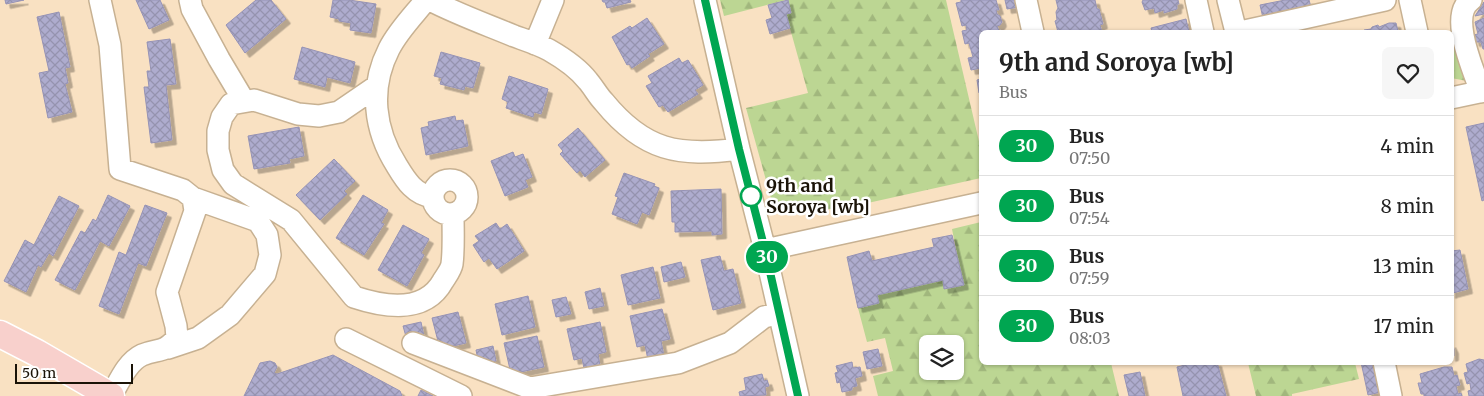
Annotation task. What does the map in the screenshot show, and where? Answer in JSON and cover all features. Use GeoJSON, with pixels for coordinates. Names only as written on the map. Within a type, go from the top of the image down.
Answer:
{"type":"FeatureCollection","features":[{"type":"Feature","properties":{"kind":"main road"},"geometry":{"type":"LineString","coordinates":[[0,334],[111,396]]}},
{"type":"Feature","properties":{"kind":"street"},"geometry":{"type":"LineString","coordinates":[[100,0],[110,45],[120,169],[183,190],[193,198],[258,221],[267,234],[270,255],[265,274],[230,315],[198,338],[141,356],[130,363],[111,396]]}},
{"type":"Feature","properties":{"kind":"street"},"geometry":{"type":"LineString","coordinates":[[190,0],[192,9],[244,101]]}},
{"type":"Feature","properties":{"kind":"street"},"geometry":{"type":"LineString","coordinates":[[433,197],[423,196],[404,178],[383,139],[376,109],[380,70],[389,49],[397,35],[428,0],[548,50],[587,79],[614,115],[627,128],[642,138],[675,151],[700,153],[739,149]]}},
{"type":"Feature","properties":{"kind":"street"},"geometry":{"type":"LineString","coordinates":[[535,44],[553,0]]}},
{"type":"Feature","properties":{"kind":"street"},"geometry":{"type":"LineString","coordinates":[[705,0],[798,396]]}},
{"type":"Feature","properties":{"kind":"street"},"geometry":{"type":"LineString","coordinates":[[1026,0],[1033,30]]}},
{"type":"Feature","properties":{"kind":"street"},"geometry":{"type":"LineString","coordinates":[[1196,0],[1203,30]]}},
{"type":"Feature","properties":{"kind":"street"},"geometry":{"type":"LineString","coordinates":[[1228,0],[1236,30]]}},
{"type":"Feature","properties":{"kind":"street"},"geometry":{"type":"LineString","coordinates":[[1249,30],[1385,0]]}},
{"type":"Feature","properties":{"kind":"street"},"geometry":{"type":"LineString","coordinates":[[1410,0],[1417,30]]}},
{"type":"Feature","properties":{"kind":"street"},"geometry":{"type":"LineString","coordinates":[[1454,97],[1483,92],[1463,38],[1461,23],[1462,12],[1466,4],[1471,0]]}},
{"type":"Feature","properties":{"kind":"street"},"geometry":{"type":"LineString","coordinates":[[377,86],[339,112],[319,116],[298,114],[254,100],[231,104],[222,117],[218,131],[218,150],[224,170],[233,184],[291,220],[354,297],[368,302],[401,306],[420,302],[438,291],[452,266],[454,214]]}},
{"type":"Feature","properties":{"kind":"street"},"geometry":{"type":"LineString","coordinates":[[453,180],[459,182],[466,191],[466,203],[459,212],[454,214],[448,214],[438,209],[435,205],[433,197],[435,189],[442,182],[453,180]]}},
{"type":"Feature","properties":{"kind":"street"},"geometry":{"type":"LineString","coordinates":[[168,348],[176,338],[176,326],[168,292],[195,211],[193,198]]}},
{"type":"Feature","properties":{"kind":"street"},"geometry":{"type":"LineString","coordinates":[[765,250],[979,203]]}},
{"type":"Feature","properties":{"kind":"street"},"geometry":{"type":"LineString","coordinates":[[414,343],[530,388],[678,363],[730,343],[764,317],[780,314]]}},
{"type":"Feature","properties":{"kind":"street"},"geometry":{"type":"LineString","coordinates":[[346,339],[460,396]]}},
{"type":"Feature","properties":{"kind":"street"},"geometry":{"type":"LineString","coordinates":[[1385,365],[1391,396]]}},
{"type":"Feature","properties":{"kind":"green space"},"geometry":{"type":"Polygon","coordinates":[[[720,0],[786,0],[724,16],[720,0]]]}},
{"type":"Feature","properties":{"kind":"green space"},"geometry":{"type":"Polygon","coordinates":[[[788,0],[946,0],[979,141],[979,178],[836,210],[772,202],[746,108],[808,93],[786,14],[791,13],[788,0]]]}},
{"type":"Feature","properties":{"kind":"green space"},"geometry":{"type":"Polygon","coordinates":[[[1456,46],[1467,81],[1454,79],[1454,48],[1456,46]]]}},
{"type":"Feature","properties":{"kind":"green space"},"geometry":{"type":"Polygon","coordinates":[[[979,222],[979,365],[1111,365],[1119,396],[878,396],[873,376],[893,371],[885,338],[867,342],[858,308],[877,295],[943,280],[945,289],[963,285],[952,229],[979,222]]]}},
{"type":"Feature","properties":{"kind":"green space"},"geometry":{"type":"Polygon","coordinates":[[[1248,365],[1356,365],[1359,379],[1292,394],[1292,396],[1256,396],[1248,365]]]}},
{"type":"Feature","properties":{"kind":"building"},"geometry":{"type":"Polygon","coordinates":[[[5,0],[24,0],[6,4],[5,0]]]}},
{"type":"Feature","properties":{"kind":"building"},"geometry":{"type":"Polygon","coordinates":[[[136,0],[160,0],[169,20],[149,29],[136,0]]]}},
{"type":"Feature","properties":{"kind":"building"},"geometry":{"type":"Polygon","coordinates":[[[256,0],[271,0],[286,19],[245,53],[226,25],[256,0]]]}},
{"type":"Feature","properties":{"kind":"building"},"geometry":{"type":"Polygon","coordinates":[[[333,0],[376,4],[371,33],[350,30],[351,23],[330,17],[333,0]]]}},
{"type":"Feature","properties":{"kind":"building"},"geometry":{"type":"Polygon","coordinates":[[[602,0],[630,0],[631,2],[607,8],[602,0]]]}},
{"type":"Feature","properties":{"kind":"building"},"geometry":{"type":"Polygon","coordinates":[[[788,0],[791,13],[786,14],[790,28],[770,34],[766,20],[772,18],[768,5],[788,0]]]}},
{"type":"Feature","properties":{"kind":"building"},"geometry":{"type":"Polygon","coordinates":[[[961,0],[996,0],[999,10],[996,10],[1002,22],[997,26],[999,30],[979,30],[979,68],[971,70],[968,58],[973,57],[969,43],[965,44],[962,31],[967,30],[966,25],[962,26],[956,3],[961,2],[961,0]]]}},
{"type":"Feature","properties":{"kind":"building"},"geometry":{"type":"Polygon","coordinates":[[[1005,0],[1018,0],[1019,7],[1007,9],[1005,0]]]}},
{"type":"Feature","properties":{"kind":"building"},"geometry":{"type":"Polygon","coordinates":[[[1056,0],[1095,0],[1103,24],[1100,25],[1101,30],[1057,30],[1055,21],[1057,20],[1056,12],[1058,8],[1056,0]]]}},
{"type":"Feature","properties":{"kind":"building"},"geometry":{"type":"Polygon","coordinates":[[[1143,0],[1178,0],[1177,9],[1164,13],[1164,10],[1155,13],[1154,8],[1145,10],[1142,2],[1143,0]]]}},
{"type":"Feature","properties":{"kind":"building"},"geometry":{"type":"Polygon","coordinates":[[[1285,0],[1309,0],[1311,7],[1263,18],[1260,5],[1285,0]]]}},
{"type":"Feature","properties":{"kind":"building"},"geometry":{"type":"Polygon","coordinates":[[[1484,2],[1484,14],[1475,16],[1484,2]]]}},
{"type":"Feature","properties":{"kind":"building"},"geometry":{"type":"Polygon","coordinates":[[[59,12],[70,67],[65,68],[68,83],[65,84],[72,112],[48,118],[39,73],[49,71],[37,17],[59,12]]]}},
{"type":"Feature","properties":{"kind":"building"},"geometry":{"type":"Polygon","coordinates":[[[647,18],[664,44],[648,54],[650,56],[632,68],[629,64],[627,65],[612,37],[630,26],[632,28],[647,18]]]}},
{"type":"Feature","properties":{"kind":"building"},"geometry":{"type":"Polygon","coordinates":[[[1484,18],[1483,49],[1481,42],[1475,42],[1473,35],[1478,34],[1475,22],[1484,18]]]}},
{"type":"Feature","properties":{"kind":"building"},"geometry":{"type":"Polygon","coordinates":[[[1186,19],[1189,30],[1152,30],[1151,28],[1186,19]]]}},
{"type":"Feature","properties":{"kind":"building"},"geometry":{"type":"Polygon","coordinates":[[[1389,23],[1396,23],[1398,30],[1364,30],[1378,25],[1379,27],[1389,23]]]}},
{"type":"Feature","properties":{"kind":"building"},"geometry":{"type":"Polygon","coordinates":[[[170,39],[176,84],[166,85],[172,140],[151,143],[144,87],[149,87],[147,71],[151,71],[147,42],[170,39]]]}},
{"type":"Feature","properties":{"kind":"building"},"geometry":{"type":"Polygon","coordinates":[[[302,47],[355,62],[350,83],[327,77],[325,87],[294,79],[302,47]]]}},
{"type":"Feature","properties":{"kind":"building"},"geometry":{"type":"Polygon","coordinates":[[[441,52],[480,63],[473,88],[465,86],[464,90],[440,84],[442,78],[434,76],[441,52]]]}},
{"type":"Feature","properties":{"kind":"building"},"geometry":{"type":"Polygon","coordinates":[[[679,58],[682,63],[688,60],[703,85],[695,90],[698,94],[668,112],[663,105],[659,107],[646,86],[652,83],[648,76],[679,58]]]}},
{"type":"Feature","properties":{"kind":"building"},"geometry":{"type":"Polygon","coordinates":[[[509,76],[548,89],[541,114],[534,112],[533,117],[506,108],[508,102],[502,99],[509,76]]]}},
{"type":"Feature","properties":{"kind":"building"},"geometry":{"type":"Polygon","coordinates":[[[455,116],[456,121],[463,120],[468,146],[426,155],[421,128],[429,126],[428,122],[455,116]]]}},
{"type":"Feature","properties":{"kind":"building"},"geometry":{"type":"Polygon","coordinates":[[[1484,123],[1484,200],[1482,201],[1466,127],[1484,123]]]}},
{"type":"Feature","properties":{"kind":"building"},"geometry":{"type":"Polygon","coordinates":[[[299,127],[304,156],[289,159],[290,163],[254,169],[248,136],[299,127]]]}},
{"type":"Feature","properties":{"kind":"building"},"geometry":{"type":"Polygon","coordinates":[[[578,128],[605,160],[585,177],[580,170],[577,173],[560,154],[563,151],[558,145],[578,128]]]}},
{"type":"Feature","properties":{"kind":"building"},"geometry":{"type":"Polygon","coordinates":[[[513,152],[515,157],[523,154],[532,177],[525,180],[528,187],[505,196],[491,161],[513,152]]]}},
{"type":"Feature","properties":{"kind":"building"},"geometry":{"type":"Polygon","coordinates":[[[334,159],[355,181],[344,191],[347,194],[320,220],[296,195],[334,159]]]}},
{"type":"Feature","properties":{"kind":"building"},"geometry":{"type":"Polygon","coordinates":[[[624,173],[655,184],[654,186],[659,188],[649,215],[642,212],[637,224],[612,214],[618,197],[615,196],[624,173]]]}},
{"type":"Feature","properties":{"kind":"building"},"geometry":{"type":"Polygon","coordinates":[[[721,189],[722,234],[712,235],[712,231],[675,232],[675,222],[672,222],[671,191],[721,189]]]}},
{"type":"Feature","properties":{"kind":"building"},"geometry":{"type":"Polygon","coordinates":[[[108,195],[130,206],[109,246],[100,241],[75,290],[55,280],[81,231],[85,233],[93,219],[96,221],[108,195]]]}},
{"type":"Feature","properties":{"kind":"building"},"geometry":{"type":"Polygon","coordinates":[[[363,195],[388,210],[381,223],[384,224],[364,255],[336,238],[363,195]]]}},
{"type":"Feature","properties":{"kind":"building"},"geometry":{"type":"Polygon","coordinates":[[[59,196],[79,206],[53,256],[49,253],[41,267],[38,265],[26,292],[4,281],[25,240],[34,245],[59,196]]]}},
{"type":"Feature","properties":{"kind":"building"},"geometry":{"type":"Polygon","coordinates":[[[145,205],[167,213],[146,266],[138,263],[119,314],[99,306],[119,252],[126,255],[145,205]]]}},
{"type":"Feature","properties":{"kind":"building"},"geometry":{"type":"Polygon","coordinates":[[[496,223],[500,229],[507,224],[524,251],[497,269],[489,258],[484,262],[473,245],[479,241],[475,236],[496,223]]]}},
{"type":"Feature","properties":{"kind":"building"},"geometry":{"type":"Polygon","coordinates":[[[403,225],[429,239],[421,253],[424,255],[407,286],[378,270],[403,225]]]}},
{"type":"Feature","properties":{"kind":"building"},"geometry":{"type":"Polygon","coordinates":[[[952,235],[964,285],[944,289],[943,280],[877,295],[879,303],[858,308],[847,257],[869,251],[872,261],[934,247],[932,239],[952,235]]]}},
{"type":"Feature","properties":{"kind":"building"},"geometry":{"type":"Polygon","coordinates":[[[1460,250],[1468,289],[1454,293],[1454,251],[1460,250]]]}},
{"type":"Feature","properties":{"kind":"building"},"geometry":{"type":"Polygon","coordinates":[[[720,256],[724,271],[733,269],[741,303],[713,310],[701,260],[720,256]]]}},
{"type":"Feature","properties":{"kind":"building"},"geometry":{"type":"Polygon","coordinates":[[[681,262],[685,277],[664,282],[661,267],[681,262]]]}},
{"type":"Feature","properties":{"kind":"building"},"geometry":{"type":"Polygon","coordinates":[[[653,267],[660,298],[628,305],[621,275],[653,267]]]}},
{"type":"Feature","properties":{"kind":"building"},"geometry":{"type":"Polygon","coordinates":[[[600,288],[604,306],[589,309],[585,292],[600,288]]]}},
{"type":"Feature","properties":{"kind":"building"},"geometry":{"type":"Polygon","coordinates":[[[528,296],[535,327],[502,335],[495,304],[528,296]]]}},
{"type":"Feature","properties":{"kind":"building"},"geometry":{"type":"Polygon","coordinates":[[[566,297],[571,314],[556,317],[552,300],[566,297]]]}},
{"type":"Feature","properties":{"kind":"building"},"geometry":{"type":"Polygon","coordinates":[[[662,309],[670,339],[661,341],[664,356],[648,360],[645,345],[637,347],[630,316],[662,309]]]}},
{"type":"Feature","properties":{"kind":"building"},"geometry":{"type":"Polygon","coordinates":[[[458,312],[466,343],[440,349],[432,318],[458,312]]]}},
{"type":"Feature","properties":{"kind":"building"},"geometry":{"type":"Polygon","coordinates":[[[421,322],[424,336],[407,340],[403,326],[421,322]]]}},
{"type":"Feature","properties":{"kind":"building"},"geometry":{"type":"Polygon","coordinates":[[[600,322],[606,352],[598,354],[601,371],[585,374],[582,358],[574,360],[567,329],[600,322]]]}},
{"type":"Feature","properties":{"kind":"building"},"geometry":{"type":"Polygon","coordinates":[[[537,336],[544,367],[511,374],[504,343],[537,336]]]}},
{"type":"Feature","properties":{"kind":"building"},"geometry":{"type":"Polygon","coordinates":[[[493,346],[496,361],[479,365],[476,350],[493,346]]]}},
{"type":"Feature","properties":{"kind":"building"},"geometry":{"type":"Polygon","coordinates":[[[878,349],[882,366],[867,369],[863,352],[878,349]]]}},
{"type":"Feature","properties":{"kind":"building"},"geometry":{"type":"Polygon","coordinates":[[[333,355],[400,391],[402,396],[244,396],[260,363],[270,361],[275,363],[277,367],[274,373],[277,374],[333,355]]]}},
{"type":"Feature","properties":{"kind":"building"},"geometry":{"type":"Polygon","coordinates":[[[1479,359],[1484,360],[1484,396],[1469,396],[1468,391],[1471,390],[1470,383],[1467,384],[1464,373],[1468,372],[1466,364],[1479,359]]]}},
{"type":"Feature","properties":{"kind":"building"},"geometry":{"type":"Polygon","coordinates":[[[852,362],[853,368],[860,367],[862,376],[855,378],[857,386],[852,387],[852,390],[842,392],[840,382],[837,383],[835,373],[838,372],[836,366],[852,362]]]}},
{"type":"Feature","properties":{"kind":"building"},"geometry":{"type":"Polygon","coordinates":[[[1185,365],[1218,365],[1226,396],[1183,396],[1177,367],[1185,365]]]}},
{"type":"Feature","properties":{"kind":"building"},"geometry":{"type":"Polygon","coordinates":[[[1362,365],[1375,365],[1381,392],[1368,395],[1362,365]]]}},
{"type":"Feature","properties":{"kind":"building"},"geometry":{"type":"Polygon","coordinates":[[[1444,367],[1452,367],[1454,376],[1457,375],[1460,385],[1456,386],[1458,394],[1461,393],[1462,396],[1424,396],[1424,394],[1421,394],[1418,383],[1422,383],[1420,374],[1444,367]]]}},
{"type":"Feature","properties":{"kind":"building"},"geometry":{"type":"Polygon","coordinates":[[[1140,372],[1145,396],[1129,396],[1124,375],[1140,372]]]}},
{"type":"Feature","properties":{"kind":"building"},"geometry":{"type":"Polygon","coordinates":[[[762,374],[764,381],[767,380],[769,386],[765,387],[766,395],[740,396],[739,392],[746,390],[744,378],[762,374]]]}},
{"type":"Feature","properties":{"kind":"building"},"geometry":{"type":"Polygon","coordinates":[[[421,390],[433,396],[418,396],[421,390]]]}},
{"type":"Feature","properties":{"kind":"bus line","name":"30"},"geometry":{"type":"LineString","coordinates":[[705,0],[798,396]]}},
{"type":"Feature","properties":{"kind":"place","name":"9th and Soroya [wb]"},"geometry":{"type":"Point","coordinates":[751,196]}}]}
